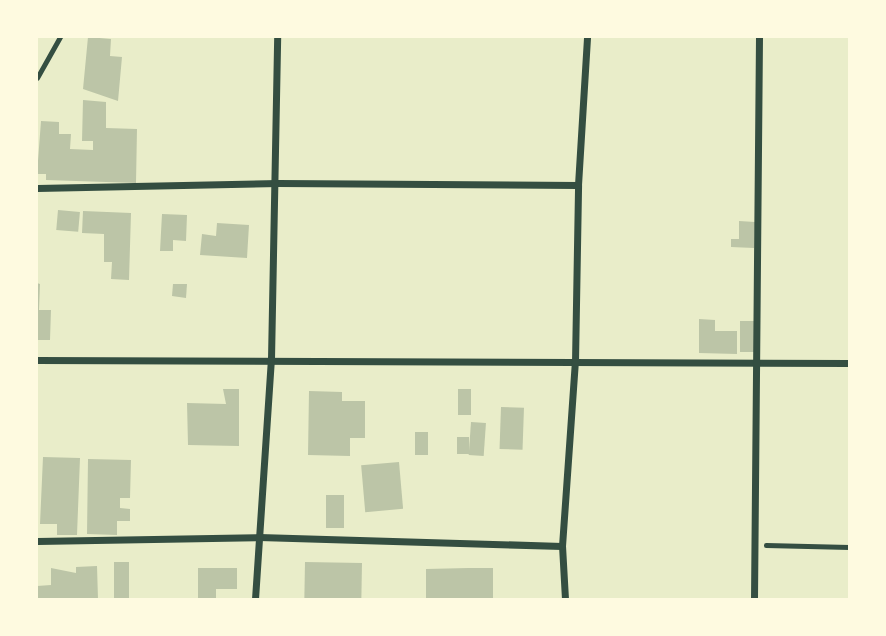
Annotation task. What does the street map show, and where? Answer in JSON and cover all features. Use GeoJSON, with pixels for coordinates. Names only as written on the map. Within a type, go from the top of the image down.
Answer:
{"type":"FeatureCollection","features":[{"type":"Feature","properties":{"kind":"street"},"geometry":{"type":"LineString","coordinates":[[255,599],[271,359],[278,183],[278,37]]}},
{"type":"Feature","properties":{"kind":"street"},"geometry":{"type":"LineString","coordinates":[[565,599],[562,546],[575,362],[578,185],[587,37]]}},
{"type":"Feature","properties":{"kind":"street"},"geometry":{"type":"LineString","coordinates":[[754,599],[759,37]]}},
{"type":"Feature","properties":{"kind":"street"},"geometry":{"type":"LineString","coordinates":[[37,188],[278,183],[578,185]]}},
{"type":"Feature","properties":{"kind":"street"},"geometry":{"type":"LineString","coordinates":[[37,360],[849,363]]}},
{"type":"Feature","properties":{"kind":"street"},"geometry":{"type":"LineString","coordinates":[[37,541],[259,537],[562,546]]}},
{"type":"Feature","properties":{"kind":"path"},"geometry":{"type":"LineString","coordinates":[[37,78],[60,37]]}},
{"type":"Feature","properties":{"kind":"path"},"geometry":{"type":"LineString","coordinates":[[754,545],[849,547]]}},
{"type":"Feature","properties":{"kind":"building"},"geometry":{"type":"Polygon","coordinates":[[[88,37],[111,39],[110,56],[122,57],[118,101],[83,89],[88,37]]]}},
{"type":"Feature","properties":{"kind":"building"},"geometry":{"type":"Polygon","coordinates":[[[83,100],[106,102],[106,128],[137,129],[136,183],[46,180],[46,174],[37,174],[41,121],[59,122],[59,134],[71,134],[70,149],[93,150],[93,141],[82,141],[83,100]]]}},
{"type":"Feature","properties":{"kind":"building"},"geometry":{"type":"Polygon","coordinates":[[[58,210],[80,212],[78,232],[56,230],[58,210]]]}},
{"type":"Feature","properties":{"kind":"building"},"geometry":{"type":"Polygon","coordinates":[[[83,211],[131,213],[129,280],[111,279],[112,262],[104,262],[104,234],[82,233],[83,211]]]}},
{"type":"Feature","properties":{"kind":"building"},"geometry":{"type":"Polygon","coordinates":[[[162,214],[187,215],[186,241],[173,240],[173,251],[160,251],[162,214]]]}},
{"type":"Feature","properties":{"kind":"building"},"geometry":{"type":"Polygon","coordinates":[[[739,221],[755,222],[754,248],[731,247],[731,239],[739,239],[739,221]]]}},
{"type":"Feature","properties":{"kind":"building"},"geometry":{"type":"Polygon","coordinates":[[[217,223],[249,225],[247,258],[200,255],[202,234],[216,236],[217,223]]]}},
{"type":"Feature","properties":{"kind":"building"},"geometry":{"type":"Polygon","coordinates":[[[37,283],[40,284],[39,310],[51,310],[50,340],[37,340],[37,283]]]}},
{"type":"Feature","properties":{"kind":"building"},"geometry":{"type":"Polygon","coordinates":[[[173,284],[187,284],[186,298],[172,296],[173,284]]]}},
{"type":"Feature","properties":{"kind":"building"},"geometry":{"type":"Polygon","coordinates":[[[699,319],[715,320],[715,331],[737,331],[737,354],[699,353],[699,319]]]}},
{"type":"Feature","properties":{"kind":"building"},"geometry":{"type":"Polygon","coordinates":[[[740,321],[755,321],[755,352],[740,352],[740,321]]]}},
{"type":"Feature","properties":{"kind":"building"},"geometry":{"type":"Polygon","coordinates":[[[223,389],[239,389],[239,446],[188,445],[187,403],[226,404],[223,389]]]}},
{"type":"Feature","properties":{"kind":"building"},"geometry":{"type":"Polygon","coordinates":[[[458,389],[471,389],[471,415],[458,415],[458,389]]]}},
{"type":"Feature","properties":{"kind":"building"},"geometry":{"type":"Polygon","coordinates":[[[309,391],[342,392],[342,401],[365,401],[365,438],[350,438],[350,456],[308,455],[309,391]]]}},
{"type":"Feature","properties":{"kind":"building"},"geometry":{"type":"Polygon","coordinates":[[[501,407],[524,408],[523,450],[500,449],[501,407]]]}},
{"type":"Feature","properties":{"kind":"building"},"geometry":{"type":"Polygon","coordinates":[[[471,422],[486,423],[484,456],[469,455],[471,422]]]}},
{"type":"Feature","properties":{"kind":"building"},"geometry":{"type":"Polygon","coordinates":[[[415,432],[428,432],[428,455],[415,455],[415,432]]]}},
{"type":"Feature","properties":{"kind":"building"},"geometry":{"type":"Polygon","coordinates":[[[457,437],[469,437],[469,454],[457,454],[457,437]]]}},
{"type":"Feature","properties":{"kind":"building"},"geometry":{"type":"Polygon","coordinates":[[[43,457],[80,458],[77,535],[57,535],[57,524],[40,524],[43,457]]]}},
{"type":"Feature","properties":{"kind":"building"},"geometry":{"type":"Polygon","coordinates":[[[88,459],[131,460],[130,498],[120,498],[120,508],[130,509],[130,521],[117,521],[117,535],[87,534],[88,459]]]}},
{"type":"Feature","properties":{"kind":"building"},"geometry":{"type":"Polygon","coordinates":[[[399,462],[403,509],[365,512],[361,465],[399,462]]]}},
{"type":"Feature","properties":{"kind":"building"},"geometry":{"type":"Polygon","coordinates":[[[326,495],[344,495],[344,528],[326,528],[326,495]]]}},
{"type":"Feature","properties":{"kind":"building"},"geometry":{"type":"Polygon","coordinates":[[[114,562],[129,562],[129,599],[114,599],[114,562]]]}},
{"type":"Feature","properties":{"kind":"building"},"geometry":{"type":"Polygon","coordinates":[[[305,562],[362,563],[361,599],[304,599],[305,562]]]}},
{"type":"Feature","properties":{"kind":"building"},"geometry":{"type":"Polygon","coordinates":[[[97,566],[98,599],[37,599],[37,586],[51,585],[51,568],[76,573],[76,567],[97,566]]]}},
{"type":"Feature","properties":{"kind":"building"},"geometry":{"type":"Polygon","coordinates":[[[198,568],[237,568],[237,589],[216,589],[216,599],[198,599],[198,568]]]}},
{"type":"Feature","properties":{"kind":"building"},"geometry":{"type":"Polygon","coordinates":[[[493,568],[493,599],[426,599],[426,569],[493,568]]]}}]}
